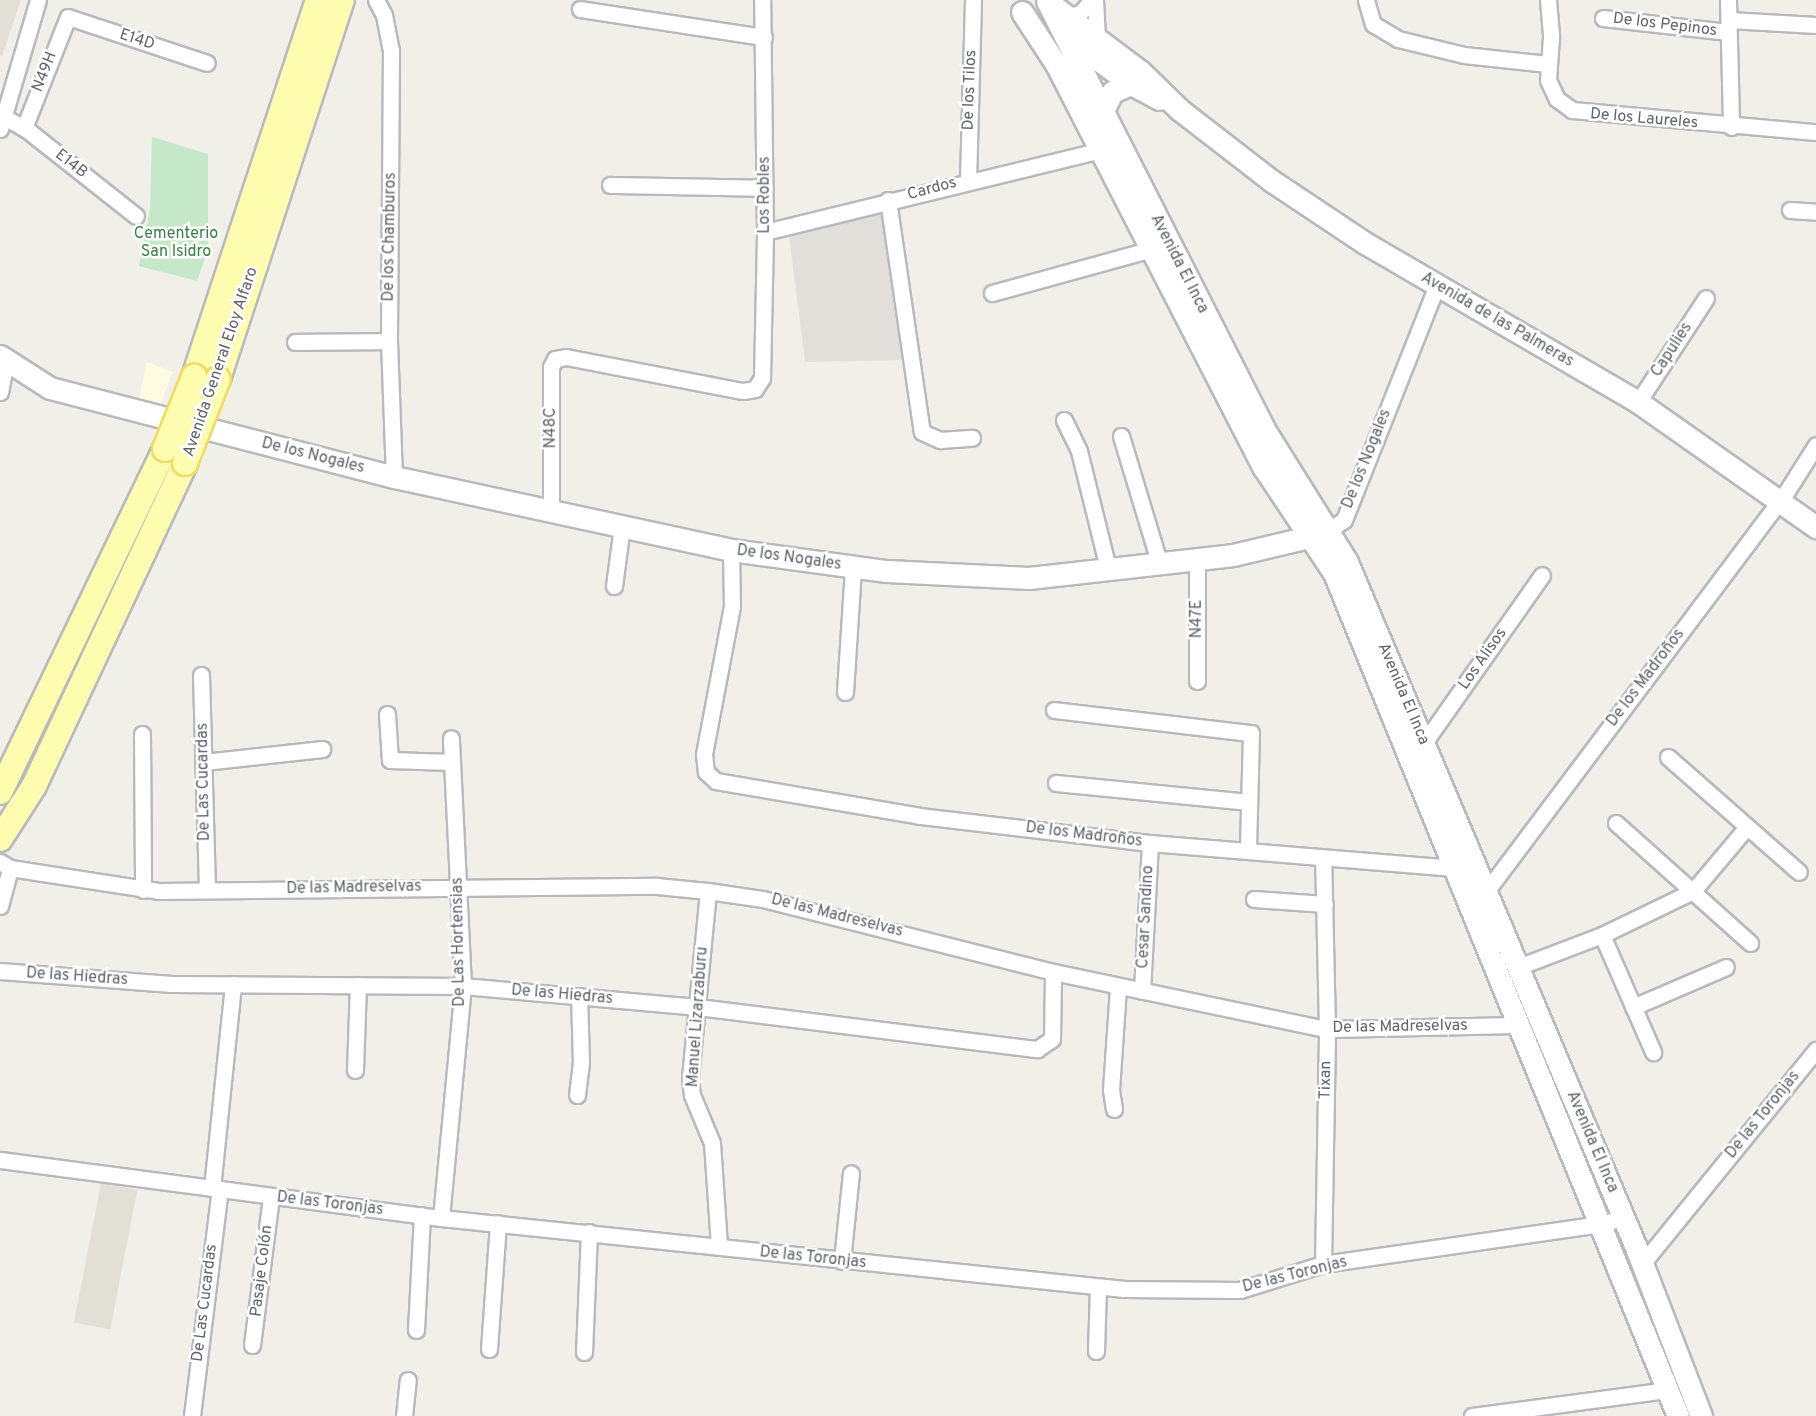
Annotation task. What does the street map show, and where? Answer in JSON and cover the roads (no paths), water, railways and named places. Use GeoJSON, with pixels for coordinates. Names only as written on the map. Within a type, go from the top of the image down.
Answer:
{"type":"FeatureCollection","features":[{"type":"Feature","properties":{"kind":"main road","name":"Avenida General Eloy Alfaro"},"geometry":{"type":"LineString","coordinates":[[0,792],[165,449],[194,377],[318,0]]}},
{"type":"Feature","properties":{"kind":"main road","name":"Avenida General Eloy Alfaro"},"geometry":{"type":"LineString","coordinates":[[0,839],[34,786],[185,463],[218,379],[342,0]]}},
{"type":"Feature","properties":{"kind":"main road","name":"Avenida El Inca"},"geometry":{"type":"LineString","coordinates":[[1046,0],[1065,24],[1101,115],[1320,534],[1454,868],[1476,897],[1518,967],[1623,1217],[1701,1416]]}},
{"type":"Feature","properties":{"kind":"main road","name":"Avenida El Inca"},"geometry":{"type":"LineString","coordinates":[[1014,6],[1056,64],[1264,468],[1347,562],[1424,743],[1520,1025],[1678,1416]]}},
{"type":"Feature","properties":{"kind":"main road","name":"Avenida de las Palmeras"},"geometry":{"type":"LineString","coordinates":[[1014,6],[1097,37],[1140,71],[1180,110],[1272,181],[1437,285],[1638,402],[1816,527]]}},
{"type":"Feature","properties":{"kind":"main road","name":"Avenida de las Palmeras"},"geometry":{"type":"LineString","coordinates":[[1065,24],[1131,84],[1180,110]]}},
{"type":"Feature","properties":{"kind":"main road"},"geometry":{"type":"LineString","coordinates":[[1101,115],[1112,92],[1131,84]]}},
{"type":"Feature","properties":{"kind":"main road","name":"De los Nogales"},"geometry":{"type":"LineString","coordinates":[[3,358],[50,388],[394,477],[731,550],[853,567],[999,579],[1233,555],[1320,534]]}},
{"type":"Feature","properties":{"kind":"street"},"geometry":{"type":"LineString","coordinates":[[2,123],[38,0]]}},
{"type":"Feature","properties":{"kind":"street","name":"De los Chamburos"},"geometry":{"type":"LineString","coordinates":[[376,0],[384,15],[391,50],[389,341],[394,477]]}},
{"type":"Feature","properties":{"kind":"street","name":"Los Robles"},"geometry":{"type":"LineString","coordinates":[[566,357],[743,391],[755,389],[762,378],[765,188],[762,0]]}},
{"type":"Feature","properties":{"kind":"street","name":"De los Tilos"},"geometry":{"type":"LineString","coordinates":[[968,180],[973,0]]}},
{"type":"Feature","properties":{"kind":"street"},"geometry":{"type":"LineString","coordinates":[[1065,24],[1094,0]]}},
{"type":"Feature","properties":{"kind":"street"},"geometry":{"type":"LineString","coordinates":[[1094,0],[1097,37]]}},
{"type":"Feature","properties":{"kind":"street"},"geometry":{"type":"LineString","coordinates":[[1366,0],[1369,19],[1384,34],[1424,47],[1548,64]]}},
{"type":"Feature","properties":{"kind":"street","name":"De los Laureles"},"geometry":{"type":"LineString","coordinates":[[1548,0],[1548,64],[1553,93],[1577,112],[1731,127],[1816,132]]}},
{"type":"Feature","properties":{"kind":"street"},"geometry":{"type":"LineString","coordinates":[[1728,0],[1731,127]]}},
{"type":"Feature","properties":{"kind":"street"},"geometry":{"type":"LineString","coordinates":[[579,9],[764,37]]}},
{"type":"Feature","properties":{"kind":"street","name":"E14D"},"geometry":{"type":"LineString","coordinates":[[68,17],[207,63]]}},
{"type":"Feature","properties":{"kind":"street","name":"N49H"},"geometry":{"type":"LineString","coordinates":[[24,128],[68,17]]}},
{"type":"Feature","properties":{"kind":"street","name":"De los Pepinos"},"geometry":{"type":"LineString","coordinates":[[1603,18],[1728,26],[1816,25]]}},
{"type":"Feature","properties":{"kind":"street","name":"E14B"},"geometry":{"type":"LineString","coordinates":[[2,123],[24,128],[136,216]]}},
{"type":"Feature","properties":{"kind":"street","name":"Cardos"},"geometry":{"type":"LineString","coordinates":[[765,232],[968,180],[1101,150]]}},
{"type":"Feature","properties":{"kind":"street"},"geometry":{"type":"LineString","coordinates":[[610,185],[765,188]]}},
{"type":"Feature","properties":{"kind":"street"},"geometry":{"type":"LineString","coordinates":[[888,200],[922,432],[939,440],[972,438]]}},
{"type":"Feature","properties":{"kind":"street"},"geometry":{"type":"LineString","coordinates":[[1790,210],[1816,212]]}},
{"type":"Feature","properties":{"kind":"street"},"geometry":{"type":"LineString","coordinates":[[992,293],[1152,249]]}},
{"type":"Feature","properties":{"kind":"street","name":"De los Nogales"},"geometry":{"type":"LineString","coordinates":[[1320,534],[1344,520],[1437,285]]}},
{"type":"Feature","properties":{"kind":"street","name":"Capulies"},"geometry":{"type":"LineString","coordinates":[[1638,402],[1706,298]]}},
{"type":"Feature","properties":{"kind":"street"},"geometry":{"type":"LineString","coordinates":[[295,342],[389,341]]}},
{"type":"Feature","properties":{"kind":"street","name":"N48C"},"geometry":{"type":"LineString","coordinates":[[551,510],[551,367],[555,359],[566,357]]}},
{"type":"Feature","properties":{"kind":"street"},"geometry":{"type":"LineString","coordinates":[[0,392],[3,358]]}},
{"type":"Feature","properties":{"kind":"street"},"geometry":{"type":"LineString","coordinates":[[1065,420],[1079,451],[1108,568]]}},
{"type":"Feature","properties":{"kind":"street"},"geometry":{"type":"LineString","coordinates":[[1121,436],[1159,562]]}},
{"type":"Feature","properties":{"kind":"street","name":"De los Madroños"},"geometry":{"type":"LineString","coordinates":[[1476,897],[1780,500],[1816,446]]}},
{"type":"Feature","properties":{"kind":"street"},"geometry":{"type":"LineString","coordinates":[[614,586],[622,526]]}},
{"type":"Feature","properties":{"kind":"street","name":"De los Madroños"},"geometry":{"type":"LineString","coordinates":[[731,550],[732,606],[704,754],[706,772],[716,781],[920,816],[1150,843],[1454,868]]}},
{"type":"Feature","properties":{"kind":"street","name":"N47E"},"geometry":{"type":"LineString","coordinates":[[1197,557],[1197,681]]}},
{"type":"Feature","properties":{"kind":"street"},"geometry":{"type":"LineString","coordinates":[[844,692],[853,567]]}},
{"type":"Feature","properties":{"kind":"street","name":"Los Alisos"},"geometry":{"type":"LineString","coordinates":[[1424,743],[1542,575]]}},
{"type":"Feature","properties":{"kind":"street","name":"De Las Cucardas"},"geometry":{"type":"LineString","coordinates":[[201,675],[207,890]]}},
{"type":"Feature","properties":{"kind":"street"},"geometry":{"type":"LineString","coordinates":[[1054,710],[1251,733],[1248,850]]}},
{"type":"Feature","properties":{"kind":"street"},"geometry":{"type":"LineString","coordinates":[[387,714],[390,760],[452,762]]}},
{"type":"Feature","properties":{"kind":"street"},"geometry":{"type":"LineString","coordinates":[[142,734],[143,890]]}},
{"type":"Feature","properties":{"kind":"street","name":"De Las Hortensias"},"geometry":{"type":"LineString","coordinates":[[441,1218],[464,986],[451,738]]}},
{"type":"Feature","properties":{"kind":"street"},"geometry":{"type":"LineString","coordinates":[[204,762],[321,749]]}},
{"type":"Feature","properties":{"kind":"street"},"geometry":{"type":"LineString","coordinates":[[1668,757],[1746,828],[1799,872]]}},
{"type":"Feature","properties":{"kind":"street"},"geometry":{"type":"LineString","coordinates":[[1056,783],[1249,802]]}},
{"type":"Feature","properties":{"kind":"street"},"geometry":{"type":"LineString","coordinates":[[1616,823],[1750,943]]}},
{"type":"Feature","properties":{"kind":"street"},"geometry":{"type":"LineString","coordinates":[[1518,967],[1602,935],[1693,891],[1746,828]]}},
{"type":"Feature","properties":{"kind":"street","name":"Cesar Sandino"},"geometry":{"type":"LineString","coordinates":[[1142,991],[1150,843]]}},
{"type":"Feature","properties":{"kind":"street","name":"Tixan"},"geometry":{"type":"LineString","coordinates":[[1323,859],[1327,1029],[1323,1264]]}},
{"type":"Feature","properties":{"kind":"street"},"geometry":{"type":"LineString","coordinates":[[0,906],[5,865]]}},
{"type":"Feature","properties":{"kind":"street","name":"De las Madreselvas"},"geometry":{"type":"LineString","coordinates":[[5,865],[143,890],[657,886],[708,891],[775,901],[1053,972],[1327,1029],[1520,1025]]}},
{"type":"Feature","properties":{"kind":"street","name":"Manuel Lizarzaburu"},"geometry":{"type":"LineString","coordinates":[[708,891],[690,1087],[712,1143],[719,1247]]}},
{"type":"Feature","properties":{"kind":"street"},"geometry":{"type":"LineString","coordinates":[[1254,899],[1324,904]]}},
{"type":"Feature","properties":{"kind":"street"},"geometry":{"type":"LineString","coordinates":[[1602,935],[1653,1052]]}},
{"type":"Feature","properties":{"kind":"street"},"geometry":{"type":"LineString","coordinates":[[1633,1007],[1726,967]]}},
{"type":"Feature","properties":{"kind":"street","name":"De las Hiedras"},"geometry":{"type":"LineString","coordinates":[[0,971],[233,984],[464,986],[698,1007],[1037,1049],[1052,1040],[1053,972]]}},
{"type":"Feature","properties":{"kind":"street","name":"De Las Cucardas"},"geometry":{"type":"LineString","coordinates":[[192,1416],[216,1189],[233,984]]}},
{"type":"Feature","properties":{"kind":"street"},"geometry":{"type":"LineString","coordinates":[[355,1070],[358,985]]}},
{"type":"Feature","properties":{"kind":"street"},"geometry":{"type":"LineString","coordinates":[[1114,1109],[1111,1090],[1118,986]]}},
{"type":"Feature","properties":{"kind":"street"},"geometry":{"type":"LineString","coordinates":[[577,1095],[581,1063],[579,996]]}},
{"type":"Feature","properties":{"kind":"street","name":"De las Toronjas"},"geometry":{"type":"LineString","coordinates":[[1642,1264],[1816,1050]]}},
{"type":"Feature","properties":{"kind":"street","name":"De las Toronjas"},"geometry":{"type":"LineString","coordinates":[[0,1160],[441,1218],[1098,1287],[1240,1290],[1323,1264],[1602,1224],[1623,1217]]}},
{"type":"Feature","properties":{"kind":"street"},"geometry":{"type":"LineString","coordinates":[[842,1261],[851,1173]]}},
{"type":"Feature","properties":{"kind":"street","name":"Pasaje Colón"},"geometry":{"type":"LineString","coordinates":[[252,1345],[271,1197]]}},
{"type":"Feature","properties":{"kind":"street"},"geometry":{"type":"LineString","coordinates":[[416,1330],[422,1215]]}},
{"type":"Feature","properties":{"kind":"street"},"geometry":{"type":"LineString","coordinates":[[489,1349],[498,1224]]}},
{"type":"Feature","properties":{"kind":"street"},"geometry":{"type":"LineString","coordinates":[[584,1352],[589,1232]]}},
{"type":"Feature","properties":{"kind":"street"},"geometry":{"type":"LineString","coordinates":[[1096,1351],[1098,1287]]}},
{"type":"Feature","properties":{"kind":"street"},"geometry":{"type":"LineString","coordinates":[[404,1416],[408,1380]]}},
{"type":"Feature","properties":{"kind":"street"},"geometry":{"type":"LineString","coordinates":[[1472,1416],[1582,1409],[1668,1390]]}},
{"type":"Feature","properties":{"kind":"park label","name":"Cementerio San Isidro"},"geometry":{"type":"Point","coordinates":[176,243]}}]}
